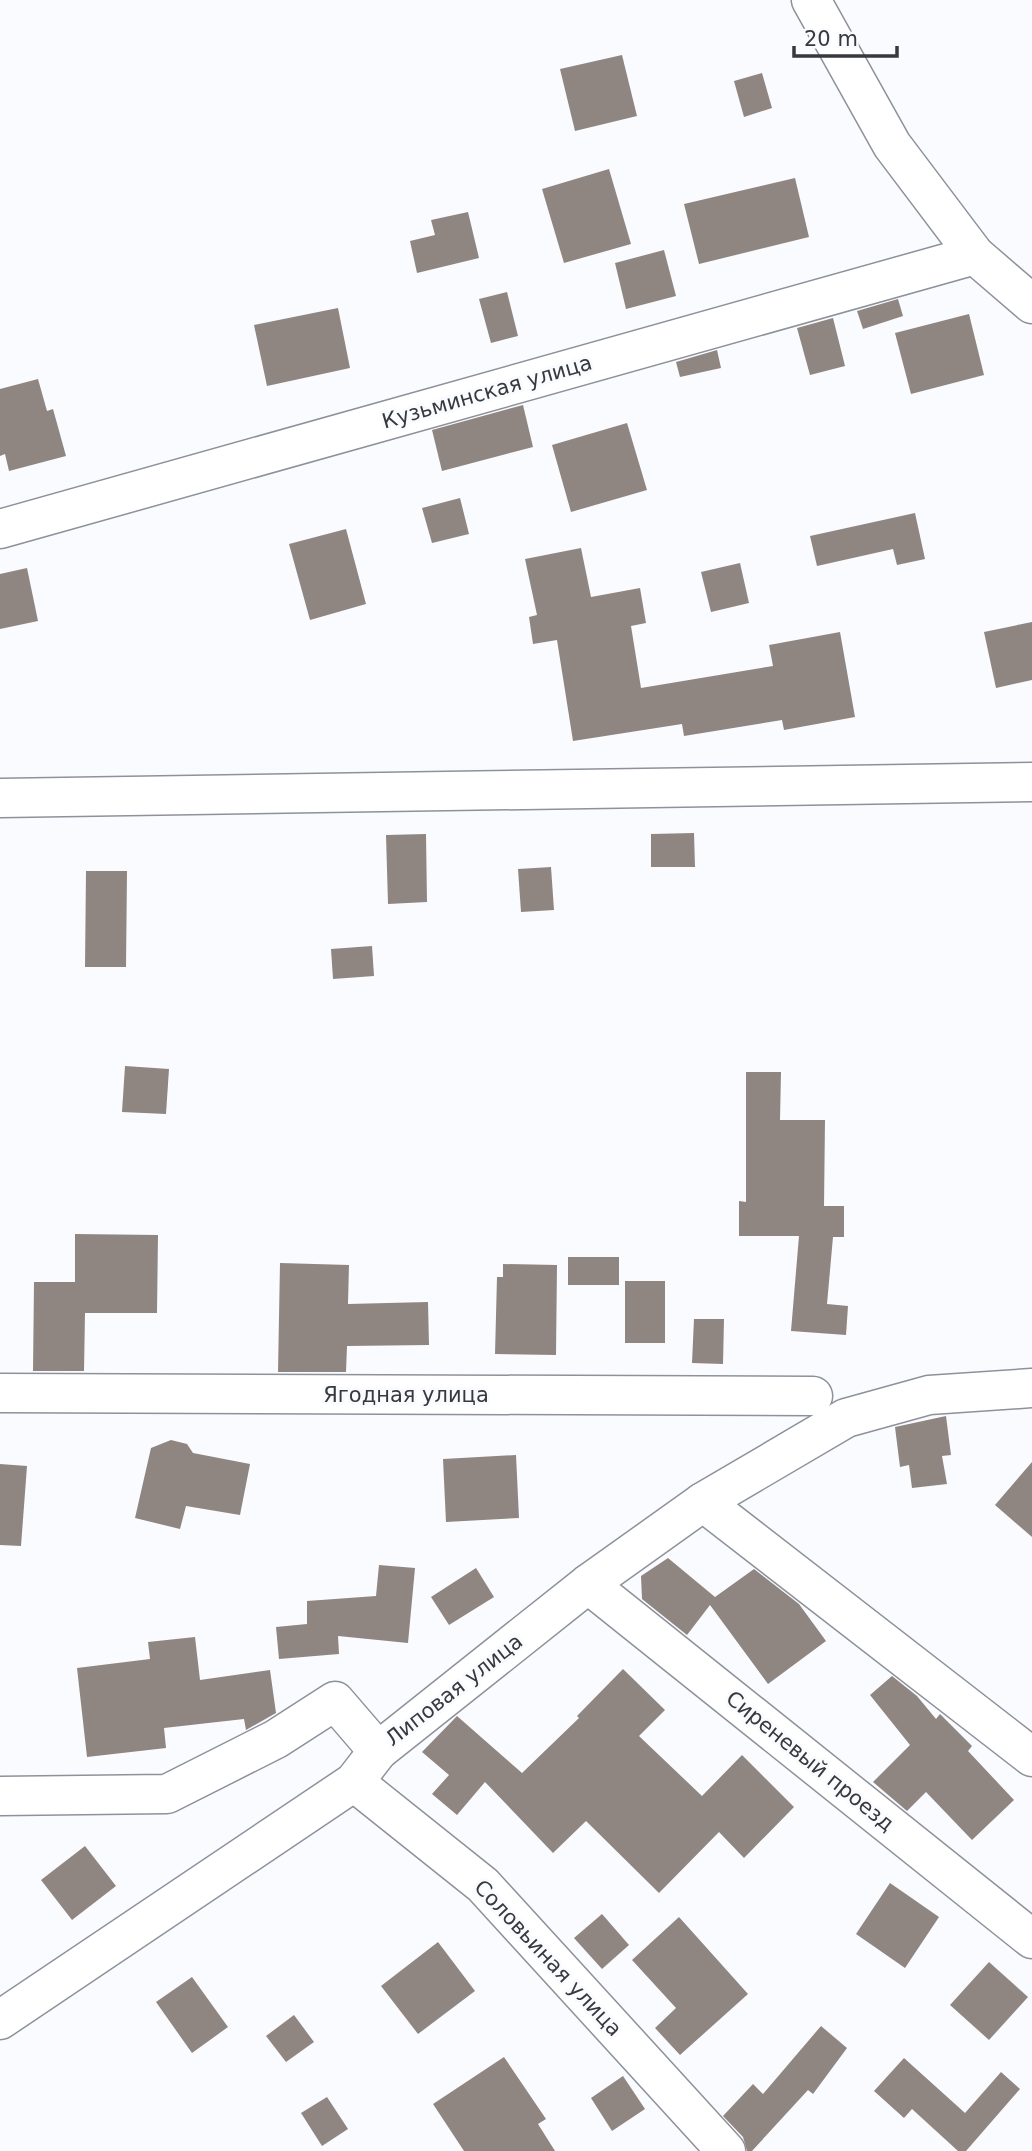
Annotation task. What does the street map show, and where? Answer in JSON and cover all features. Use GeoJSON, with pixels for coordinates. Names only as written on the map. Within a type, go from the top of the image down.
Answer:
{"type":"FeatureCollection","features":[{"type":"Feature","properties":{"kind":"street"},"geometry":{"type":"LineString","coordinates":[[811,0],[892,145],[975,255],[1032,304]]}},
{"type":"Feature","properties":{"kind":"street","name":"Кузьминская улица"},"geometry":{"type":"LineString","coordinates":[[0,529],[975,255]]}},
{"type":"Feature","properties":{"kind":"street"},"geometry":{"type":"LineString","coordinates":[[0,798],[1032,782]]}},
{"type":"Feature","properties":{"kind":"street","name":"Липовая улица"},"geometry":{"type":"LineString","coordinates":[[0,2021],[354,1782],[377,1751],[589,1584],[703,1502],[846,1418],[929,1395],[1032,1388]]}},
{"type":"Feature","properties":{"kind":"street","name":"Ягодная улица"},"geometry":{"type":"LineString","coordinates":[[0,1393],[813,1396]]}},
{"type":"Feature","properties":{"kind":"street"},"geometry":{"type":"LineString","coordinates":[[703,1502],[1032,1757]]}},
{"type":"Feature","properties":{"kind":"street","name":"Сиреневый проезд"},"geometry":{"type":"LineString","coordinates":[[589,1584],[1032,1939]]}},
{"type":"Feature","properties":{"kind":"street"},"geometry":{"type":"LineString","coordinates":[[0,1796],[167,1794],[276,1739],[335,1701],[377,1751]]}},
{"type":"Feature","properties":{"kind":"street","name":"Соловьиная улица"},"geometry":{"type":"LineString","coordinates":[[354,1782],[483,1885],[726,2151]]}},
{"type":"Feature","properties":{"kind":"building"},"geometry":{"type":"Polygon","coordinates":[[[622,55],[637,116],[575,131],[560,69],[622,55]]]}},
{"type":"Feature","properties":{"kind":"building"},"geometry":{"type":"Polygon","coordinates":[[[762,73],[772,108],[744,117],[734,81],[762,73]]]}},
{"type":"Feature","properties":{"kind":"building"},"geometry":{"type":"Polygon","coordinates":[[[609,169],[631,244],[564,263],[542,189],[609,169]]]}},
{"type":"Feature","properties":{"kind":"building"},"geometry":{"type":"Polygon","coordinates":[[[795,178],[809,237],[699,264],[684,204],[795,178]]]}},
{"type":"Feature","properties":{"kind":"building"},"geometry":{"type":"Polygon","coordinates":[[[468,212],[479,258],[417,273],[410,241],[435,235],[431,220],[468,212]]]}},
{"type":"Feature","properties":{"kind":"building"},"geometry":{"type":"Polygon","coordinates":[[[664,250],[676,296],[626,309],[615,263],[664,250]]]}},
{"type":"Feature","properties":{"kind":"building"},"geometry":{"type":"Polygon","coordinates":[[[507,292],[518,336],[491,343],[479,299],[507,292]]]}},
{"type":"Feature","properties":{"kind":"building"},"geometry":{"type":"Polygon","coordinates":[[[898,299],[903,316],[863,329],[857,311],[898,299]]]}},
{"type":"Feature","properties":{"kind":"building"},"geometry":{"type":"Polygon","coordinates":[[[338,308],[350,368],[267,386],[254,325],[338,308]]]}},
{"type":"Feature","properties":{"kind":"building"},"geometry":{"type":"Polygon","coordinates":[[[969,314],[984,375],[911,394],[895,333],[969,314]]]}},
{"type":"Feature","properties":{"kind":"building"},"geometry":{"type":"Polygon","coordinates":[[[833,318],[845,366],[810,375],[797,328],[833,318]]]}},
{"type":"Feature","properties":{"kind":"building"},"geometry":{"type":"Polygon","coordinates":[[[717,350],[721,368],[680,377],[676,362],[717,350]]]}},
{"type":"Feature","properties":{"kind":"building"},"geometry":{"type":"Polygon","coordinates":[[[38,379],[47,411],[53,409],[66,456],[9,471],[5,454],[0,456],[0,389],[38,379]]]}},
{"type":"Feature","properties":{"kind":"building"},"geometry":{"type":"Polygon","coordinates":[[[523,405],[533,447],[442,471],[432,430],[523,405]]]}},
{"type":"Feature","properties":{"kind":"building"},"geometry":{"type":"Polygon","coordinates":[[[627,423],[647,490],[571,512],[552,445],[627,423]]]}},
{"type":"Feature","properties":{"kind":"building"},"geometry":{"type":"Polygon","coordinates":[[[460,498],[469,534],[432,543],[422,508],[460,498]]]}},
{"type":"Feature","properties":{"kind":"building"},"geometry":{"type":"Polygon","coordinates":[[[915,513],[925,559],[897,565],[893,549],[817,566],[810,536],[915,513]]]}},
{"type":"Feature","properties":{"kind":"building"},"geometry":{"type":"Polygon","coordinates":[[[346,529],[366,604],[310,620],[289,544],[346,529]]]}},
{"type":"Feature","properties":{"kind":"building"},"geometry":{"type":"Polygon","coordinates":[[[581,548],[591,597],[640,588],[646,623],[631,626],[641,688],[773,666],[769,645],[840,632],[855,717],[784,730],[782,720],[684,736],[682,724],[573,741],[557,640],[533,644],[529,617],[537,615],[525,559],[581,548]]]}},
{"type":"Feature","properties":{"kind":"building"},"geometry":{"type":"Polygon","coordinates":[[[740,563],[749,603],[711,612],[701,572],[740,563]]]}},
{"type":"Feature","properties":{"kind":"building"},"geometry":{"type":"Polygon","coordinates":[[[27,568],[38,621],[0,629],[0,574],[27,568]]]}},
{"type":"Feature","properties":{"kind":"building"},"geometry":{"type":"Polygon","coordinates":[[[1032,622],[1032,680],[996,688],[984,632],[1032,622]]]}},
{"type":"Feature","properties":{"kind":"building"},"geometry":{"type":"Polygon","coordinates":[[[694,833],[695,867],[651,867],[651,834],[694,833]]]}},
{"type":"Feature","properties":{"kind":"building"},"geometry":{"type":"Polygon","coordinates":[[[426,834],[427,902],[388,904],[386,835],[426,834]]]}},
{"type":"Feature","properties":{"kind":"building"},"geometry":{"type":"Polygon","coordinates":[[[551,867],[554,910],[521,912],[518,869],[551,867]]]}},
{"type":"Feature","properties":{"kind":"building"},"geometry":{"type":"Polygon","coordinates":[[[86,871],[127,871],[126,967],[85,967],[86,871]]]}},
{"type":"Feature","properties":{"kind":"building"},"geometry":{"type":"Polygon","coordinates":[[[372,946],[374,976],[333,979],[331,949],[372,946]]]}},
{"type":"Feature","properties":{"kind":"building"},"geometry":{"type":"Polygon","coordinates":[[[125,1066],[169,1069],[166,1114],[122,1112],[125,1066]]]}},
{"type":"Feature","properties":{"kind":"building"},"geometry":{"type":"Polygon","coordinates":[[[746,1072],[781,1072],[780,1120],[825,1120],[824,1206],[844,1206],[844,1237],[833,1237],[827,1304],[848,1306],[846,1335],[791,1331],[799,1236],[739,1236],[739,1201],[746,1202],[746,1072]]]}},
{"type":"Feature","properties":{"kind":"building"},"geometry":{"type":"Polygon","coordinates":[[[75,1234],[158,1235],[157,1313],[85,1313],[84,1371],[33,1371],[34,1282],[75,1282],[75,1234]]]}},
{"type":"Feature","properties":{"kind":"building"},"geometry":{"type":"Polygon","coordinates":[[[568,1257],[619,1257],[619,1285],[568,1285],[568,1257]]]}},
{"type":"Feature","properties":{"kind":"building"},"geometry":{"type":"Polygon","coordinates":[[[280,1263],[349,1265],[348,1304],[428,1302],[429,1345],[347,1346],[346,1372],[278,1372],[280,1263]]]}},
{"type":"Feature","properties":{"kind":"building"},"geometry":{"type":"Polygon","coordinates":[[[503,1264],[557,1265],[556,1355],[495,1354],[497,1277],[503,1277],[503,1264]]]}},
{"type":"Feature","properties":{"kind":"building"},"geometry":{"type":"Polygon","coordinates":[[[625,1281],[665,1281],[665,1343],[625,1343],[625,1281]]]}},
{"type":"Feature","properties":{"kind":"building"},"geometry":{"type":"Polygon","coordinates":[[[694,1319],[724,1319],[723,1364],[692,1363],[694,1319]]]}},
{"type":"Feature","properties":{"kind":"building"},"geometry":{"type":"Polygon","coordinates":[[[946,1416],[951,1455],[942,1456],[947,1484],[912,1488],[909,1465],[900,1467],[895,1427],[946,1416]]]}},
{"type":"Feature","properties":{"kind":"building"},"geometry":{"type":"Polygon","coordinates":[[[171,1440],[187,1444],[193,1453],[250,1464],[240,1515],[186,1506],[180,1529],[135,1518],[151,1448],[171,1440]]]}},
{"type":"Feature","properties":{"kind":"building"},"geometry":{"type":"Polygon","coordinates":[[[516,1455],[519,1518],[446,1522],[443,1459],[516,1455]]]}},
{"type":"Feature","properties":{"kind":"building"},"geometry":{"type":"Polygon","coordinates":[[[1032,1462],[1032,1537],[995,1505],[1032,1462]]]}},
{"type":"Feature","properties":{"kind":"building"},"geometry":{"type":"Polygon","coordinates":[[[0,1464],[27,1466],[21,1546],[0,1545],[0,1464]]]}},
{"type":"Feature","properties":{"kind":"building"},"geometry":{"type":"Polygon","coordinates":[[[668,1558],[715,1597],[754,1569],[799,1604],[826,1641],[768,1684],[710,1605],[687,1635],[642,1599],[641,1576],[668,1558]]]}},
{"type":"Feature","properties":{"kind":"building"},"geometry":{"type":"Polygon","coordinates":[[[379,1565],[415,1568],[408,1643],[338,1636],[339,1654],[279,1659],[276,1627],[307,1624],[307,1601],[376,1596],[379,1565]]]}},
{"type":"Feature","properties":{"kind":"building"},"geometry":{"type":"Polygon","coordinates":[[[476,1568],[494,1597],[449,1625],[431,1597],[476,1568]]]}},
{"type":"Feature","properties":{"kind":"building"},"geometry":{"type":"Polygon","coordinates":[[[195,1637],[200,1680],[270,1670],[276,1713],[246,1730],[244,1719],[164,1728],[166,1748],[87,1757],[77,1668],[150,1659],[148,1642],[195,1637]]]}},
{"type":"Feature","properties":{"kind":"building"},"geometry":{"type":"Polygon","coordinates":[[[623,1669],[665,1710],[639,1736],[702,1796],[742,1755],[794,1807],[744,1858],[719,1832],[659,1893],[586,1821],[553,1853],[485,1782],[457,1815],[432,1794],[449,1775],[422,1752],[457,1716],[522,1773],[579,1718],[577,1716],[623,1669]]]}},
{"type":"Feature","properties":{"kind":"building"},"geometry":{"type":"Polygon","coordinates":[[[892,1676],[917,1696],[936,1719],[940,1714],[972,1746],[968,1751],[1014,1800],[972,1840],[926,1792],[907,1811],[873,1782],[910,1745],[870,1695],[892,1676]]]}},
{"type":"Feature","properties":{"kind":"building"},"geometry":{"type":"Polygon","coordinates":[[[85,1846],[116,1886],[72,1920],[41,1880],[85,1846]]]}},
{"type":"Feature","properties":{"kind":"building"},"geometry":{"type":"Polygon","coordinates":[[[890,1883],[939,1917],[905,1968],[856,1934],[890,1883]]]}},
{"type":"Feature","properties":{"kind":"building"},"geometry":{"type":"Polygon","coordinates":[[[602,1914],[629,1945],[602,1969],[574,1938],[602,1914]]]}},
{"type":"Feature","properties":{"kind":"building"},"geometry":{"type":"Polygon","coordinates":[[[679,1917],[748,1994],[680,2055],[655,2028],[676,2008],[632,1960],[679,1917]]]}},
{"type":"Feature","properties":{"kind":"building"},"geometry":{"type":"Polygon","coordinates":[[[438,1942],[475,1991],[418,2034],[381,1986],[438,1942]]]}},
{"type":"Feature","properties":{"kind":"building"},"geometry":{"type":"Polygon","coordinates":[[[989,1962],[1028,1997],[989,2040],[950,2005],[989,1962]]]}},
{"type":"Feature","properties":{"kind":"building"},"geometry":{"type":"Polygon","coordinates":[[[192,1977],[228,2027],[192,2053],[156,2002],[192,1977]]]}},
{"type":"Feature","properties":{"kind":"building"},"geometry":{"type":"Polygon","coordinates":[[[294,2015],[314,2042],[286,2062],[266,2036],[294,2015]]]}},
{"type":"Feature","properties":{"kind":"building"},"geometry":{"type":"Polygon","coordinates":[[[821,2026],[847,2048],[813,2094],[808,2090],[752,2151],[747,2151],[743,2137],[723,2116],[753,2084],[763,2094],[821,2026]]]}},
{"type":"Feature","properties":{"kind":"building"},"geometry":{"type":"Polygon","coordinates":[[[504,2057],[546,2119],[538,2124],[555,2151],[464,2151],[433,2104],[504,2057]]]}},
{"type":"Feature","properties":{"kind":"building"},"geometry":{"type":"Polygon","coordinates":[[[904,2058],[965,2113],[1001,2072],[1020,2089],[966,2151],[958,2151],[912,2109],[904,2118],[874,2091],[904,2058]]]}},
{"type":"Feature","properties":{"kind":"building"},"geometry":{"type":"Polygon","coordinates":[[[623,2076],[645,2109],[612,2131],[591,2098],[623,2076]]]}},
{"type":"Feature","properties":{"kind":"building"},"geometry":{"type":"Polygon","coordinates":[[[327,2097],[348,2129],[322,2146],[301,2113],[327,2097]]]}}]}
